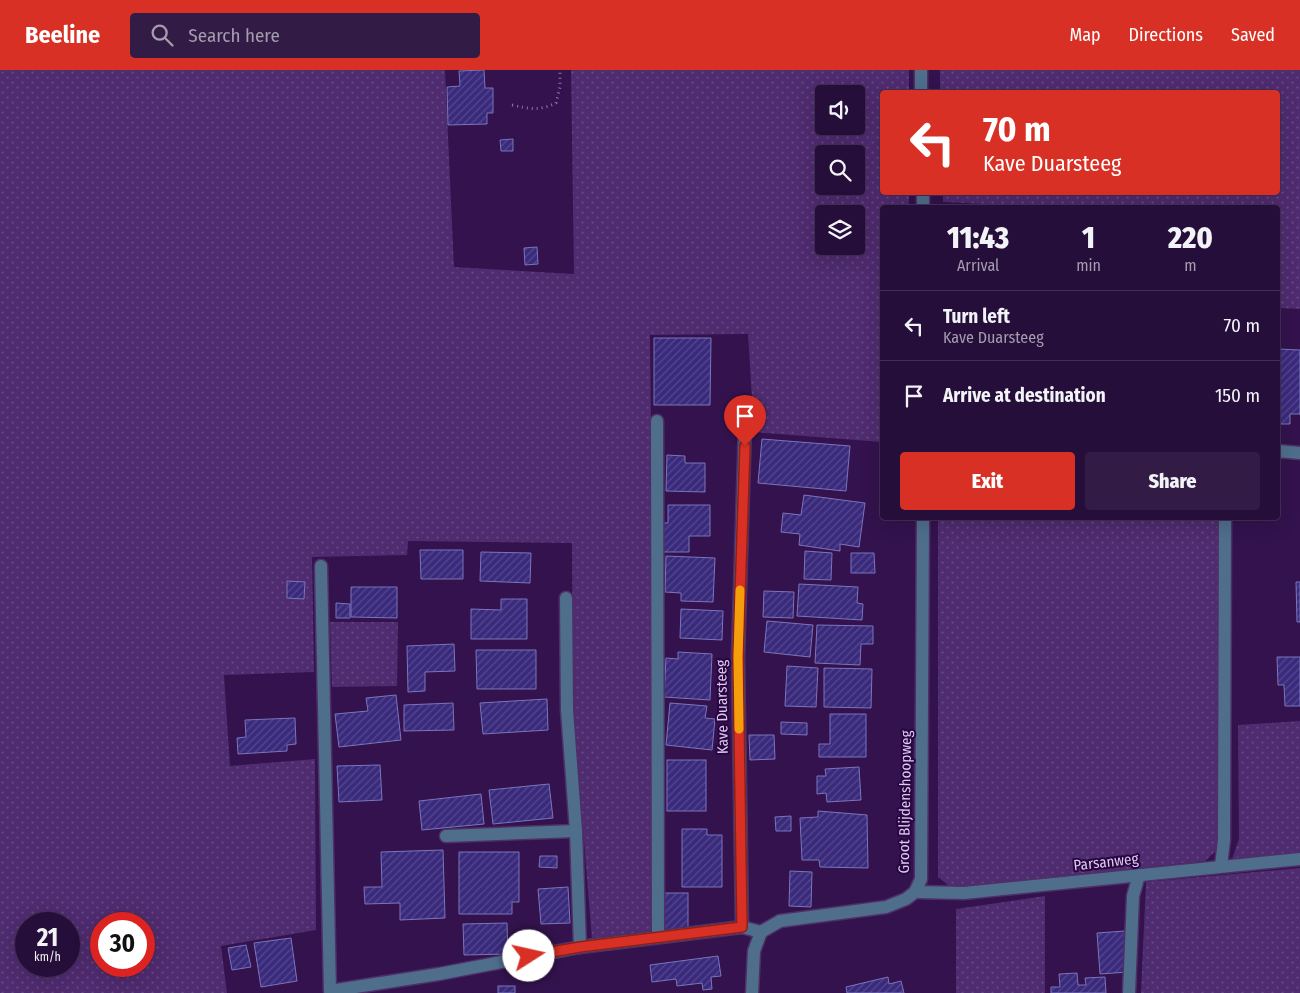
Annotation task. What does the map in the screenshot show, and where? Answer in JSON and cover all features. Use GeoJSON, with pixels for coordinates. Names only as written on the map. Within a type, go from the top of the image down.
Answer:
{"type":"FeatureCollection","features":[{"type":"Feature","properties":{"kind":"street"},"geometry":{"type":"LineString","coordinates":[[921,70],[921,90]]}},
{"type":"Feature","properties":{"kind":"street"},"geometry":{"type":"LineString","coordinates":[[658,421],[658,937]]}},
{"type":"Feature","properties":{"kind":"street","name":"Kave Duarsteeg"},"geometry":{"type":"LineString","coordinates":[[742,927],[738,657],[745,426]]}},
{"type":"Feature","properties":{"kind":"street"},"geometry":{"type":"LineString","coordinates":[[1280,451],[1300,453]]}},
{"type":"Feature","properties":{"kind":"street","name":"Groot Blijdenshoopweg"},"geometry":{"type":"LineString","coordinates":[[761,932],[780,922],[886,907],[906,899],[915,892],[921,879],[922,520]]}},
{"type":"Feature","properties":{"kind":"street"},"geometry":{"type":"LineString","coordinates":[[1221,866],[1224,830],[1225,520]]}},
{"type":"Feature","properties":{"kind":"street"},"geometry":{"type":"LineString","coordinates":[[321,566],[330,991],[439,974],[580,947],[742,927],[761,932],[754,951],[752,993]]}},
{"type":"Feature","properties":{"kind":"street"},"geometry":{"type":"LineString","coordinates":[[566,598],[567,710],[576,830],[580,947]]}},
{"type":"Feature","properties":{"kind":"street"},"geometry":{"type":"LineString","coordinates":[[446,836],[576,830]]}},
{"type":"Feature","properties":{"kind":"street","name":"Parsanweg"},"geometry":{"type":"LineString","coordinates":[[915,892],[964,893],[1300,859]]}},
{"type":"Feature","properties":{"kind":"street"},"geometry":{"type":"LineString","coordinates":[[1129,993],[1133,896],[1139,875]]}},
{"type":"Feature","properties":{"kind":"path"},"geometry":{"type":"LineString","coordinates":[[512,106],[533,110],[545,108],[556,103],[560,87],[560,70]]}},
{"type":"Feature","properties":{"kind":"shaded area"},"geometry":{"type":"Polygon","coordinates":[[[0,70],[445,70],[454,267],[574,274],[571,70],[909,70],[909,90],[880,90],[880,195],[909,195],[909,205],[880,205],[880,442],[754,432],[748,334],[650,335],[657,932],[592,939],[573,708],[572,543],[408,541],[407,555],[312,557],[314,672],[224,675],[230,766],[315,759],[316,930],[221,946],[227,993],[0,993],[0,70]]]}},
{"type":"Feature","properties":{"kind":"shaded area"},"geometry":{"type":"Polygon","coordinates":[[[940,70],[1300,70],[1300,309],[1280,308],[1280,205],[1003,205],[943,202],[943,195],[1280,195],[1280,90],[940,90],[940,70]]]}},
{"type":"Feature","properties":{"kind":"shaded area"},"geometry":{"type":"Polygon","coordinates":[[[938,520],[1221,520],[1223,837],[1216,851],[1205,861],[953,889],[938,877],[938,520]]]}},
{"type":"Feature","properties":{"kind":"shaded area"},"geometry":{"type":"Polygon","coordinates":[[[330,622],[398,622],[397,686],[332,687],[330,622]]]}},
{"type":"Feature","properties":{"kind":"shaded area"},"geometry":{"type":"Polygon","coordinates":[[[1300,721],[1300,853],[1232,859],[1239,839],[1238,725],[1300,721]]]}},
{"type":"Feature","properties":{"kind":"shaded area"},"geometry":{"type":"Polygon","coordinates":[[[1300,868],[1300,993],[1141,993],[1146,882],[1300,868]]]}},
{"type":"Feature","properties":{"kind":"shaded area"},"geometry":{"type":"Polygon","coordinates":[[[1045,896],[1045,993],[956,993],[956,909],[1045,896]]]}},
{"type":"Feature","properties":{"kind":"building"},"geometry":{"type":"Polygon","coordinates":[[[484,70],[485,88],[493,88],[493,113],[487,113],[487,124],[448,125],[447,87],[460,86],[459,71],[484,70]]]}},
{"type":"Feature","properties":{"kind":"building"},"geometry":{"type":"Polygon","coordinates":[[[513,139],[513,151],[501,151],[500,140],[513,139]]]}},
{"type":"Feature","properties":{"kind":"building"},"geometry":{"type":"Polygon","coordinates":[[[537,247],[538,264],[525,265],[524,248],[537,247]]]}},
{"type":"Feature","properties":{"kind":"building"},"geometry":{"type":"Polygon","coordinates":[[[654,338],[711,338],[710,405],[654,405],[654,338]]]}},
{"type":"Feature","properties":{"kind":"building"},"geometry":{"type":"Polygon","coordinates":[[[1280,349],[1300,350],[1300,414],[1290,414],[1290,424],[1280,424],[1280,349]]]}},
{"type":"Feature","properties":{"kind":"building"},"geometry":{"type":"Polygon","coordinates":[[[762,439],[850,446],[846,491],[758,483],[762,439]]]}},
{"type":"Feature","properties":{"kind":"building"},"geometry":{"type":"Polygon","coordinates":[[[667,455],[685,456],[685,463],[705,463],[705,492],[666,491],[667,455]]]}},
{"type":"Feature","properties":{"kind":"building"},"geometry":{"type":"Polygon","coordinates":[[[804,495],[865,503],[859,547],[840,544],[840,551],[799,545],[800,534],[781,532],[783,513],[801,515],[804,495]]]}},
{"type":"Feature","properties":{"kind":"building"},"geometry":{"type":"Polygon","coordinates":[[[668,505],[710,505],[710,536],[689,536],[689,552],[661,552],[661,523],[668,523],[668,505]]]}},
{"type":"Feature","properties":{"kind":"building"},"geometry":{"type":"Polygon","coordinates":[[[420,550],[463,550],[463,579],[421,579],[420,550]]]}},
{"type":"Feature","properties":{"kind":"building"},"geometry":{"type":"Polygon","coordinates":[[[805,551],[832,553],[831,580],[804,579],[805,551]]]}},
{"type":"Feature","properties":{"kind":"building"},"geometry":{"type":"Polygon","coordinates":[[[481,552],[531,553],[530,583],[480,581],[481,552]]]}},
{"type":"Feature","properties":{"kind":"building"},"geometry":{"type":"Polygon","coordinates":[[[851,553],[874,553],[875,573],[851,573],[851,553]]]}},
{"type":"Feature","properties":{"kind":"building"},"geometry":{"type":"Polygon","coordinates":[[[666,556],[715,558],[713,602],[681,601],[681,593],[665,592],[666,556]]]}},
{"type":"Feature","properties":{"kind":"building"},"geometry":{"type":"Polygon","coordinates":[[[287,581],[305,582],[304,599],[287,598],[287,581]]]}},
{"type":"Feature","properties":{"kind":"building"},"geometry":{"type":"Polygon","coordinates":[[[1296,582],[1300,582],[1300,622],[1297,622],[1296,582]]]}},
{"type":"Feature","properties":{"kind":"building"},"geometry":{"type":"Polygon","coordinates":[[[799,584],[858,587],[857,603],[863,604],[862,620],[797,616],[799,584]]]}},
{"type":"Feature","properties":{"kind":"building"},"geometry":{"type":"Polygon","coordinates":[[[351,587],[397,587],[397,618],[351,617],[351,587]]]}},
{"type":"Feature","properties":{"kind":"building"},"geometry":{"type":"Polygon","coordinates":[[[764,591],[794,592],[793,618],[763,617],[764,591]]]}},
{"type":"Feature","properties":{"kind":"building"},"geometry":{"type":"Polygon","coordinates":[[[501,599],[527,599],[527,639],[471,639],[471,609],[501,610],[501,599]]]}},
{"type":"Feature","properties":{"kind":"building"},"geometry":{"type":"Polygon","coordinates":[[[336,603],[350,604],[350,618],[336,618],[336,603]]]}},
{"type":"Feature","properties":{"kind":"building"},"geometry":{"type":"Polygon","coordinates":[[[681,609],[723,611],[722,640],[680,638],[681,609]]]}},
{"type":"Feature","properties":{"kind":"building"},"geometry":{"type":"Polygon","coordinates":[[[767,621],[813,625],[810,657],[764,652],[767,621]]]}},
{"type":"Feature","properties":{"kind":"building"},"geometry":{"type":"Polygon","coordinates":[[[817,625],[873,626],[873,644],[861,644],[860,665],[815,663],[817,625]]]}},
{"type":"Feature","properties":{"kind":"building"},"geometry":{"type":"Polygon","coordinates":[[[454,644],[455,671],[425,672],[425,691],[408,692],[407,646],[454,644]]]}},
{"type":"Feature","properties":{"kind":"building"},"geometry":{"type":"Polygon","coordinates":[[[476,650],[536,650],[536,689],[477,689],[476,650]]]}},
{"type":"Feature","properties":{"kind":"building"},"geometry":{"type":"Polygon","coordinates":[[[678,652],[712,654],[710,700],[664,697],[666,658],[678,659],[678,652]]]}},
{"type":"Feature","properties":{"kind":"building"},"geometry":{"type":"Polygon","coordinates":[[[1277,657],[1300,657],[1300,706],[1285,706],[1284,685],[1278,685],[1277,657]]]}},
{"type":"Feature","properties":{"kind":"building"},"geometry":{"type":"Polygon","coordinates":[[[787,666],[818,668],[816,707],[785,706],[787,666]]]}},
{"type":"Feature","properties":{"kind":"building"},"geometry":{"type":"Polygon","coordinates":[[[824,668],[872,669],[871,708],[824,707],[824,668]]]}},
{"type":"Feature","properties":{"kind":"building"},"geometry":{"type":"Polygon","coordinates":[[[396,695],[401,740],[339,747],[335,714],[368,711],[366,698],[396,695]]]}},
{"type":"Feature","properties":{"kind":"building"},"geometry":{"type":"Polygon","coordinates":[[[547,699],[548,730],[483,734],[480,703],[547,699]]]}},
{"type":"Feature","properties":{"kind":"building"},"geometry":{"type":"Polygon","coordinates":[[[453,703],[454,730],[404,731],[404,705],[453,703]]]}},
{"type":"Feature","properties":{"kind":"building"},"geometry":{"type":"Polygon","coordinates":[[[670,703],[707,706],[705,718],[715,719],[712,750],[666,745],[670,703]]]}},
{"type":"Feature","properties":{"kind":"building"},"geometry":{"type":"Polygon","coordinates":[[[830,714],[866,714],[866,757],[819,757],[819,744],[830,744],[830,714]]]}},
{"type":"Feature","properties":{"kind":"building"},"geometry":{"type":"Polygon","coordinates":[[[295,718],[296,744],[287,745],[287,751],[238,754],[237,738],[246,737],[245,720],[295,718]]]}},
{"type":"Feature","properties":{"kind":"building"},"geometry":{"type":"Polygon","coordinates":[[[781,722],[807,723],[807,735],[781,734],[781,722]]]}},
{"type":"Feature","properties":{"kind":"building"},"geometry":{"type":"Polygon","coordinates":[[[749,735],[774,735],[775,759],[750,760],[749,735]]]}},
{"type":"Feature","properties":{"kind":"building"},"geometry":{"type":"Polygon","coordinates":[[[667,760],[706,760],[706,811],[667,811],[667,760]]]}},
{"type":"Feature","properties":{"kind":"building"},"geometry":{"type":"Polygon","coordinates":[[[380,765],[382,800],[339,802],[337,766],[380,765]]]}},
{"type":"Feature","properties":{"kind":"building"},"geometry":{"type":"Polygon","coordinates":[[[859,767],[861,800],[827,802],[826,793],[817,794],[817,776],[826,776],[825,769],[859,767]]]}},
{"type":"Feature","properties":{"kind":"building"},"geometry":{"type":"Polygon","coordinates":[[[549,784],[553,818],[493,824],[489,790],[549,784]]]}},
{"type":"Feature","properties":{"kind":"building"},"geometry":{"type":"Polygon","coordinates":[[[481,794],[484,824],[422,830],[419,801],[481,794]]]}},
{"type":"Feature","properties":{"kind":"building"},"geometry":{"type":"Polygon","coordinates":[[[818,811],[867,815],[868,868],[820,867],[819,860],[802,860],[800,818],[818,817],[818,811]]]}},
{"type":"Feature","properties":{"kind":"building"},"geometry":{"type":"Polygon","coordinates":[[[791,816],[791,831],[776,831],[775,817],[791,816]]]}},
{"type":"Feature","properties":{"kind":"building"},"geometry":{"type":"Polygon","coordinates":[[[682,829],[707,829],[707,835],[722,835],[722,887],[682,887],[682,829]]]}},
{"type":"Feature","properties":{"kind":"building"},"geometry":{"type":"Polygon","coordinates":[[[443,850],[445,918],[400,920],[400,903],[365,904],[364,887],[382,887],[381,852],[443,850]]]}},
{"type":"Feature","properties":{"kind":"building"},"geometry":{"type":"Polygon","coordinates":[[[459,852],[519,852],[519,902],[512,902],[512,914],[459,914],[459,852]]]}},
{"type":"Feature","properties":{"kind":"building"},"geometry":{"type":"Polygon","coordinates":[[[540,856],[557,856],[557,868],[539,867],[540,856]]]}},
{"type":"Feature","properties":{"kind":"building"},"geometry":{"type":"Polygon","coordinates":[[[790,871],[812,872],[811,907],[789,906],[790,871]]]}},
{"type":"Feature","properties":{"kind":"building"},"geometry":{"type":"Polygon","coordinates":[[[568,887],[570,923],[541,924],[538,889],[568,887]]]}},
{"type":"Feature","properties":{"kind":"building"},"geometry":{"type":"Polygon","coordinates":[[[662,893],[688,893],[688,931],[662,931],[662,893]]]}},
{"type":"Feature","properties":{"kind":"building"},"geometry":{"type":"Polygon","coordinates":[[[507,923],[508,954],[464,955],[463,924],[507,923]]]}},
{"type":"Feature","properties":{"kind":"building"},"geometry":{"type":"Polygon","coordinates":[[[1125,931],[1128,972],[1100,974],[1097,933],[1125,931]]]}},
{"type":"Feature","properties":{"kind":"building"},"geometry":{"type":"Polygon","coordinates":[[[291,938],[297,981],[261,987],[254,943],[291,938]]]}},
{"type":"Feature","properties":{"kind":"building"},"geometry":{"type":"Polygon","coordinates":[[[246,945],[251,967],[232,970],[228,948],[246,945]]]}},
{"type":"Feature","properties":{"kind":"building"},"geometry":{"type":"Polygon","coordinates":[[[718,956],[721,976],[711,977],[712,989],[703,990],[702,983],[677,986],[676,979],[652,982],[650,965],[718,956]]]}},
{"type":"Feature","properties":{"kind":"building"},"geometry":{"type":"Polygon","coordinates":[[[1077,973],[1078,985],[1086,985],[1085,978],[1105,977],[1106,993],[1051,993],[1051,987],[1060,987],[1059,974],[1077,973]]]}},
{"type":"Feature","properties":{"kind":"building"},"geometry":{"type":"Polygon","coordinates":[[[888,977],[889,984],[901,981],[904,993],[847,993],[846,987],[888,977]]]}},
{"type":"Feature","properties":{"kind":"building"},"geometry":{"type":"Polygon","coordinates":[[[498,986],[515,986],[515,993],[498,993],[498,986]]]}},
{"type":"Feature","properties":{"kind":"slow traffic"},"geometry":{"type":"LineString","coordinates":[[739,729],[738,657],[740,590]]}},
{"type":"Feature","properties":{"kind":"route"},"geometry":{"type":"LineString","coordinates":[[529,956],[580,947],[742,927],[738,657],[745,446]]}}]}
